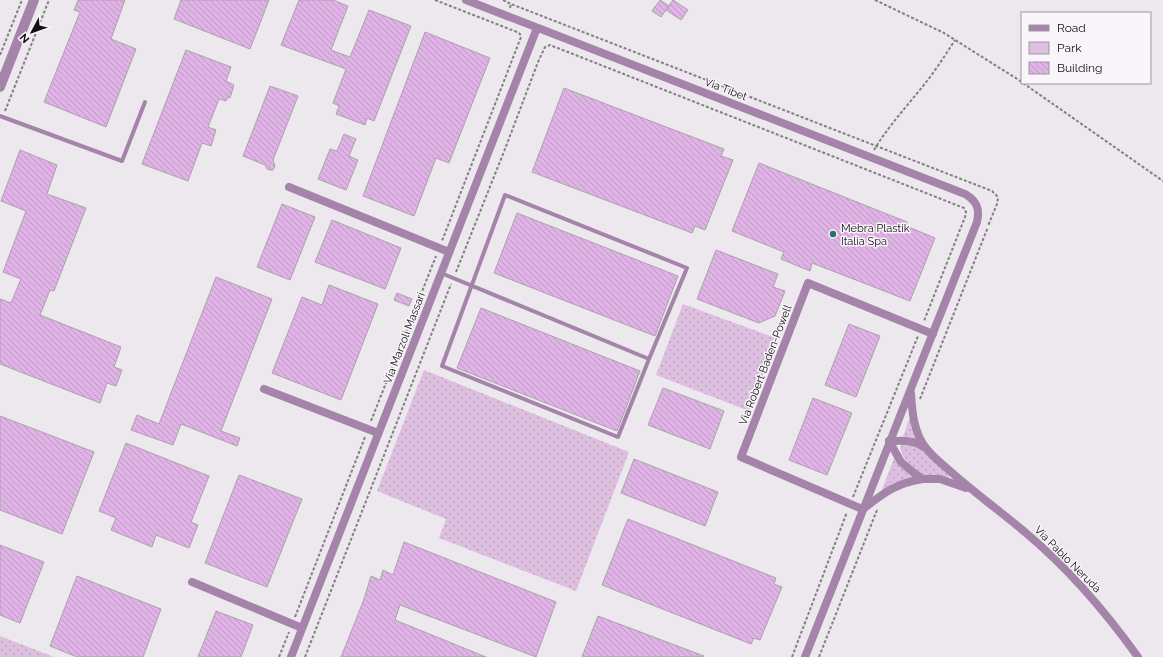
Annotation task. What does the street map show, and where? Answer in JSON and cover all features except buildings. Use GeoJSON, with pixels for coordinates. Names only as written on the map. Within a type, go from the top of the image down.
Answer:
{"type":"FeatureCollection","features":[{"type":"Feature","properties":{"kind":"street"},"geometry":{"type":"LineString","coordinates":[[0,87],[34,0]]}},
{"type":"Feature","properties":{"kind":"street","name":"Via Tibet"},"geometry":{"type":"LineString","coordinates":[[466,0],[870,156],[965,194],[973,199],[979,211],[977,222],[933,334]]}},
{"type":"Feature","properties":{"kind":"street","name":"Via Marzoli Massari"},"geometry":{"type":"LineString","coordinates":[[291,657],[537,28]]}},
{"type":"Feature","properties":{"kind":"street"},"geometry":{"type":"LineString","coordinates":[[289,187],[449,252]]}},
{"type":"Feature","properties":{"kind":"street","name":"Via Robert Baden-Powell"},"geometry":{"type":"LineString","coordinates":[[862,509],[741,457],[808,283],[933,334]]}},
{"type":"Feature","properties":{"kind":"street"},"geometry":{"type":"LineString","coordinates":[[805,657],[862,509],[933,334]]}},
{"type":"Feature","properties":{"kind":"street"},"geometry":{"type":"LineString","coordinates":[[264,389],[378,433]]}},
{"type":"Feature","properties":{"kind":"street"},"geometry":{"type":"LineString","coordinates":[[911,390],[914,420],[918,434],[925,448]]}},
{"type":"Feature","properties":{"kind":"street"},"geometry":{"type":"LineString","coordinates":[[889,441],[908,440],[915,442],[925,448],[970,489]]}},
{"type":"Feature","properties":{"kind":"street"},"geometry":{"type":"LineString","coordinates":[[889,441],[901,462],[914,474],[923,478]]}},
{"type":"Feature","properties":{"kind":"street"},"geometry":{"type":"LineString","coordinates":[[862,509],[893,487],[902,483],[923,478],[940,479],[970,489]]}},
{"type":"Feature","properties":{"kind":"street","name":"Via Pablo Neruda"},"geometry":{"type":"LineString","coordinates":[[970,489],[1026,532],[1057,561],[1097,603],[1138,657]]}},
{"type":"Feature","properties":{"kind":"street"},"geometry":{"type":"LineString","coordinates":[[192,582],[302,628]]}},
{"type":"Feature","properties":{"kind":"lane"},"geometry":{"type":"LineString","coordinates":[[1,116],[122,161],[145,102]]}},
{"type":"Feature","properties":{"kind":"lane"},"geometry":{"type":"LineString","coordinates":[[505,195],[687,268],[649,359],[618,437],[442,366],[505,195]]}},
{"type":"Feature","properties":{"kind":"lane"},"geometry":{"type":"LineString","coordinates":[[441,273],[649,359]]}},
{"type":"Feature","properties":{"kind":"path"},"geometry":{"type":"LineString","coordinates":[[0,55],[22,0]]}},
{"type":"Feature","properties":{"kind":"path"},"geometry":{"type":"LineString","coordinates":[[1,116],[49,0]]}},
{"type":"Feature","properties":{"kind":"path"},"geometry":{"type":"LineString","coordinates":[[279,657],[521,37],[517,32],[435,0]]}},
{"type":"Feature","properties":{"kind":"path"},"geometry":{"type":"LineString","coordinates":[[502,0],[995,193],[998,201],[988,226]]}},
{"type":"Feature","properties":{"kind":"path"},"geometry":{"type":"LineString","coordinates":[[874,0],[944,33],[1021,82]]}},
{"type":"Feature","properties":{"kind":"path"},"geometry":{"type":"LineString","coordinates":[[507,16],[511,4]]}},
{"type":"Feature","properties":{"kind":"path"},"geometry":{"type":"LineString","coordinates":[[870,156],[899,114],[928,81],[955,40]]}},
{"type":"Feature","properties":{"kind":"path"},"geometry":{"type":"LineString","coordinates":[[306,657],[505,150],[538,62],[545,47],[550,46],[964,208],[966,216],[850,505],[792,657]]}},
{"type":"Feature","properties":{"kind":"path"},"geometry":{"type":"LineString","coordinates":[[1023,84],[1163,182]]}},
{"type":"Feature","properties":{"kind":"green space"},"geometry":{"type":"Polygon","coordinates":[[[683,304],[778,339],[749,411],[656,375],[683,304]]]}},
{"type":"Feature","properties":{"kind":"green space"},"geometry":{"type":"Polygon","coordinates":[[[424,370],[629,452],[576,591],[439,538],[446,519],[377,491],[424,370]]]}},
{"type":"Feature","properties":{"kind":"green space"},"geometry":{"type":"Polygon","coordinates":[[[910,417],[918,440],[912,437],[903,437],[910,417]]]}},
{"type":"Feature","properties":{"kind":"green space"},"geometry":{"type":"Polygon","coordinates":[[[912,444],[924,451],[950,476],[948,478],[928,476],[911,467],[905,459],[900,447],[902,445],[912,444]]]}},
{"type":"Feature","properties":{"kind":"green space"},"geometry":{"type":"Polygon","coordinates":[[[895,456],[914,477],[894,483],[881,492],[895,456]]]}},
{"type":"Feature","properties":{"kind":"green space"},"geometry":{"type":"Polygon","coordinates":[[[0,636],[54,657],[0,657],[0,636]]]}},
{"type":"Feature","properties":{"kind":"place","name":"Mebra Plastik Italia Spa"},"geometry":{"type":"Point","coordinates":[833,234]}}]}
